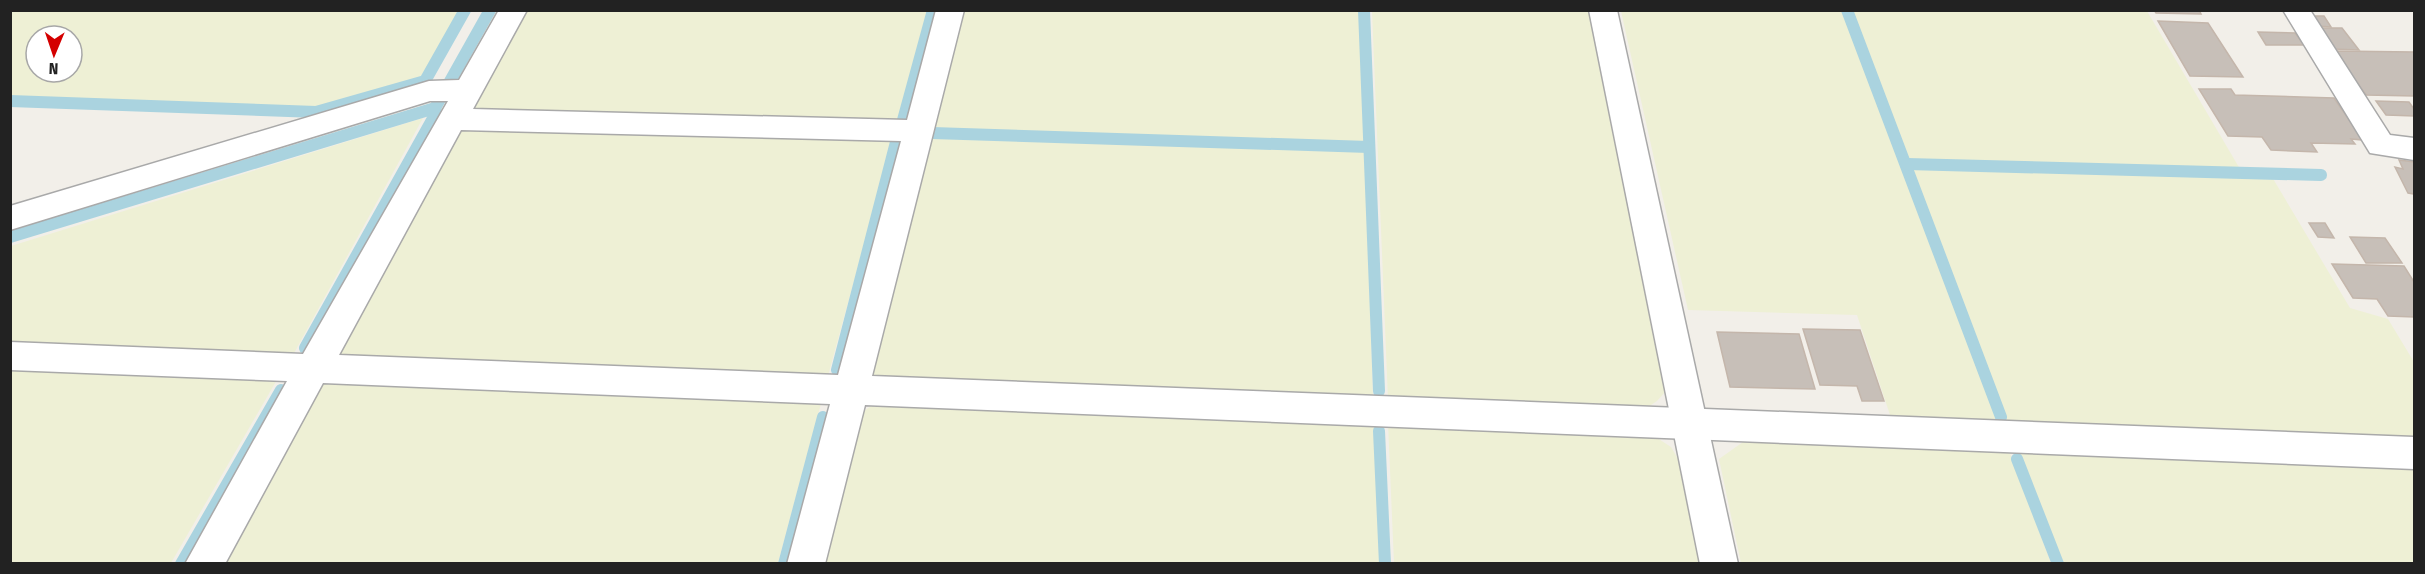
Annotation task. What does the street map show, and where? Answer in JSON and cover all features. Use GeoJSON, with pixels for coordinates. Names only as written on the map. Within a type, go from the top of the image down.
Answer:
{"type":"FeatureCollection","features":[{"type":"Feature","properties":{"kind":"street"},"geometry":{"type":"LineString","coordinates":[[204,564],[313,368],[452,98],[513,10]]}},
{"type":"Feature","properties":{"kind":"street"},"geometry":{"type":"LineString","coordinates":[[806,564],[950,10]]}},
{"type":"Feature","properties":{"kind":"street"},"geometry":{"type":"LineString","coordinates":[[1603,10],[1719,564]]}},
{"type":"Feature","properties":{"kind":"street"},"geometry":{"type":"LineString","coordinates":[[2296,10],[2301,22],[2381,145],[2415,149]]}},
{"type":"Feature","properties":{"kind":"street"},"geometry":{"type":"LineString","coordinates":[[10,218],[452,98],[918,131]]}},
{"type":"Feature","properties":{"kind":"street"},"geometry":{"type":"LineString","coordinates":[[10,356],[2415,453]]}},
{"type":"Feature","properties":{"kind":"green space"},"geometry":{"type":"Polygon","coordinates":[[[11,10],[460,10],[419,80],[317,109],[11,99],[11,10]]]}},
{"type":"Feature","properties":{"kind":"green space"},"geometry":{"type":"Polygon","coordinates":[[[523,11],[928,11],[897,124],[472,111],[523,11]]]}},
{"type":"Feature","properties":{"kind":"green space"},"geometry":{"type":"Polygon","coordinates":[[[959,11],[1360,11],[1365,144],[928,130],[959,11]]]}},
{"type":"Feature","properties":{"kind":"green space"},"geometry":{"type":"Polygon","coordinates":[[[1372,11],[1589,11],[1666,391],[1657,401],[1645,409],[1388,399],[1372,11]]]}},
{"type":"Feature","properties":{"kind":"green space"},"geometry":{"type":"Polygon","coordinates":[[[1621,11],[1843,11],[1998,422],[1891,418],[1857,315],[1688,310],[1621,11]]]}},
{"type":"Feature","properties":{"kind":"green space"},"geometry":{"type":"Polygon","coordinates":[[[1851,11],[2147,11],[2240,169],[1909,162],[1851,11]]]}},
{"type":"Feature","properties":{"kind":"green space"},"geometry":{"type":"Polygon","coordinates":[[[423,118],[293,355],[11,343],[11,246],[423,118]]]}},
{"type":"Feature","properties":{"kind":"green space"},"geometry":{"type":"Polygon","coordinates":[[[461,124],[893,138],[828,376],[335,357],[461,124]]]}},
{"type":"Feature","properties":{"kind":"green space"},"geometry":{"type":"Polygon","coordinates":[[[926,137],[1365,149],[1373,398],[881,379],[872,374],[926,137]]]}},
{"type":"Feature","properties":{"kind":"green space"},"geometry":{"type":"Polygon","coordinates":[[[1911,167],[2272,177],[2350,308],[2388,319],[2414,362],[2414,438],[2007,422],[1911,167]]]}},
{"type":"Feature","properties":{"kind":"green space"},"geometry":{"type":"Polygon","coordinates":[[[10,369],[278,378],[171,563],[11,564],[10,369]]]}},
{"type":"Feature","properties":{"kind":"green space"},"geometry":{"type":"Polygon","coordinates":[[[330,381],[822,400],[778,563],[214,564],[312,391],[330,381]]]}},
{"type":"Feature","properties":{"kind":"green space"},"geometry":{"type":"Polygon","coordinates":[[[874,404],[1375,423],[1380,563],[822,564],[857,416],[874,404]]]}},
{"type":"Feature","properties":{"kind":"green space"},"geometry":{"type":"Polygon","coordinates":[[[1388,423],[1651,434],[1671,447],[1678,459],[1699,563],[1394,563],[1388,423]]]}},
{"type":"Feature","properties":{"kind":"green space"},"geometry":{"type":"Polygon","coordinates":[[[1743,442],[2009,451],[2051,563],[1741,563],[1719,459],[1743,442]]]}},
{"type":"Feature","properties":{"kind":"green space"},"geometry":{"type":"Polygon","coordinates":[[[2018,449],[2414,467],[2414,563],[2063,563],[2018,449]]]}},
{"type":"Feature","properties":{"kind":"building"},"geometry":{"type":"Polygon","coordinates":[[[2154,10],[2199,10],[2201,14],[2156,13],[2154,10]]]}},
{"type":"Feature","properties":{"kind":"building"},"geometry":{"type":"Polygon","coordinates":[[[2309,16],[2324,16],[2331,27],[2317,26],[2309,16]]]}},
{"type":"Feature","properties":{"kind":"building"},"geometry":{"type":"Polygon","coordinates":[[[2158,21],[2208,23],[2243,77],[2190,76],[2158,21]]]}},
{"type":"Feature","properties":{"kind":"building"},"geometry":{"type":"Polygon","coordinates":[[[2317,28],[2342,28],[2359,50],[2333,49],[2317,28]]]}},
{"type":"Feature","properties":{"kind":"building"},"geometry":{"type":"Polygon","coordinates":[[[2258,32],[2295,33],[2304,45],[2266,45],[2258,32]]]}},
{"type":"Feature","properties":{"kind":"building"},"geometry":{"type":"Polygon","coordinates":[[[2334,51],[2414,52],[2414,96],[2366,95],[2334,51]]]}},
{"type":"Feature","properties":{"kind":"building"},"geometry":{"type":"Polygon","coordinates":[[[2199,89],[2231,89],[2235,95],[2334,98],[2363,140],[2351,139],[2355,144],[2311,143],[2317,152],[2271,150],[2262,137],[2228,136],[2199,89]]]}},
{"type":"Feature","properties":{"kind":"building"},"geometry":{"type":"Polygon","coordinates":[[[2376,101],[2409,102],[2414,109],[2414,116],[2386,115],[2376,101]]]}},
{"type":"Feature","properties":{"kind":"building"},"geometry":{"type":"Polygon","coordinates":[[[2399,160],[2414,162],[2414,194],[2408,193],[2395,167],[2403,169],[2399,160]]]}},
{"type":"Feature","properties":{"kind":"building"},"geometry":{"type":"Polygon","coordinates":[[[2309,223],[2325,223],[2334,238],[2318,237],[2309,223]]]}},
{"type":"Feature","properties":{"kind":"building"},"geometry":{"type":"Polygon","coordinates":[[[2350,237],[2385,238],[2402,263],[2366,263],[2350,237]]]}},
{"type":"Feature","properties":{"kind":"building"},"geometry":{"type":"Polygon","coordinates":[[[2332,264],[2404,266],[2414,282],[2414,317],[2388,316],[2377,299],[2353,298],[2332,264]]]}},
{"type":"Feature","properties":{"kind":"building"},"geometry":{"type":"Polygon","coordinates":[[[1803,329],[1860,330],[1884,401],[1862,401],[1857,386],[1820,385],[1803,329]]]}},
{"type":"Feature","properties":{"kind":"building"},"geometry":{"type":"Polygon","coordinates":[[[1717,332],[1799,334],[1815,389],[1730,387],[1717,332]]]}},
{"type":"Feature","properties":{"kind":"waterway"},"geometry":{"type":"LineString","coordinates":[[10,101],[316,112],[425,81],[465,10]]}},
{"type":"Feature","properties":{"kind":"waterway"},"geometry":{"type":"LineString","coordinates":[[435,108],[490,10]]}},
{"type":"Feature","properties":{"kind":"waterway"},"geometry":{"type":"LineString","coordinates":[[903,120],[933,10]]}},
{"type":"Feature","properties":{"kind":"waterway"},"geometry":{"type":"LineString","coordinates":[[1364,10],[1379,391]]}},
{"type":"Feature","properties":{"kind":"waterway"},"geometry":{"type":"LineString","coordinates":[[1847,10],[2001,417]]}},
{"type":"Feature","properties":{"kind":"waterway"},"geometry":{"type":"LineString","coordinates":[[10,237],[435,108]]}},
{"type":"Feature","properties":{"kind":"waterway"},"geometry":{"type":"LineString","coordinates":[[305,348],[436,113],[435,108]]}},
{"type":"Feature","properties":{"kind":"waterway"},"geometry":{"type":"LineString","coordinates":[[932,133],[1369,147]]}},
{"type":"Feature","properties":{"kind":"waterway"},"geometry":{"type":"LineString","coordinates":[[837,370],[896,142]]}},
{"type":"Feature","properties":{"kind":"waterway"},"geometry":{"type":"LineString","coordinates":[[1907,164],[2321,175]]}},
{"type":"Feature","properties":{"kind":"waterway"},"geometry":{"type":"LineString","coordinates":[[181,564],[281,390]]}},
{"type":"Feature","properties":{"kind":"waterway"},"geometry":{"type":"LineString","coordinates":[[784,564],[823,417]]}},
{"type":"Feature","properties":{"kind":"waterway"},"geometry":{"type":"LineString","coordinates":[[1379,431],[1385,564]]}},
{"type":"Feature","properties":{"kind":"waterway"},"geometry":{"type":"LineString","coordinates":[[2017,459],[2058,564]]}}]}
